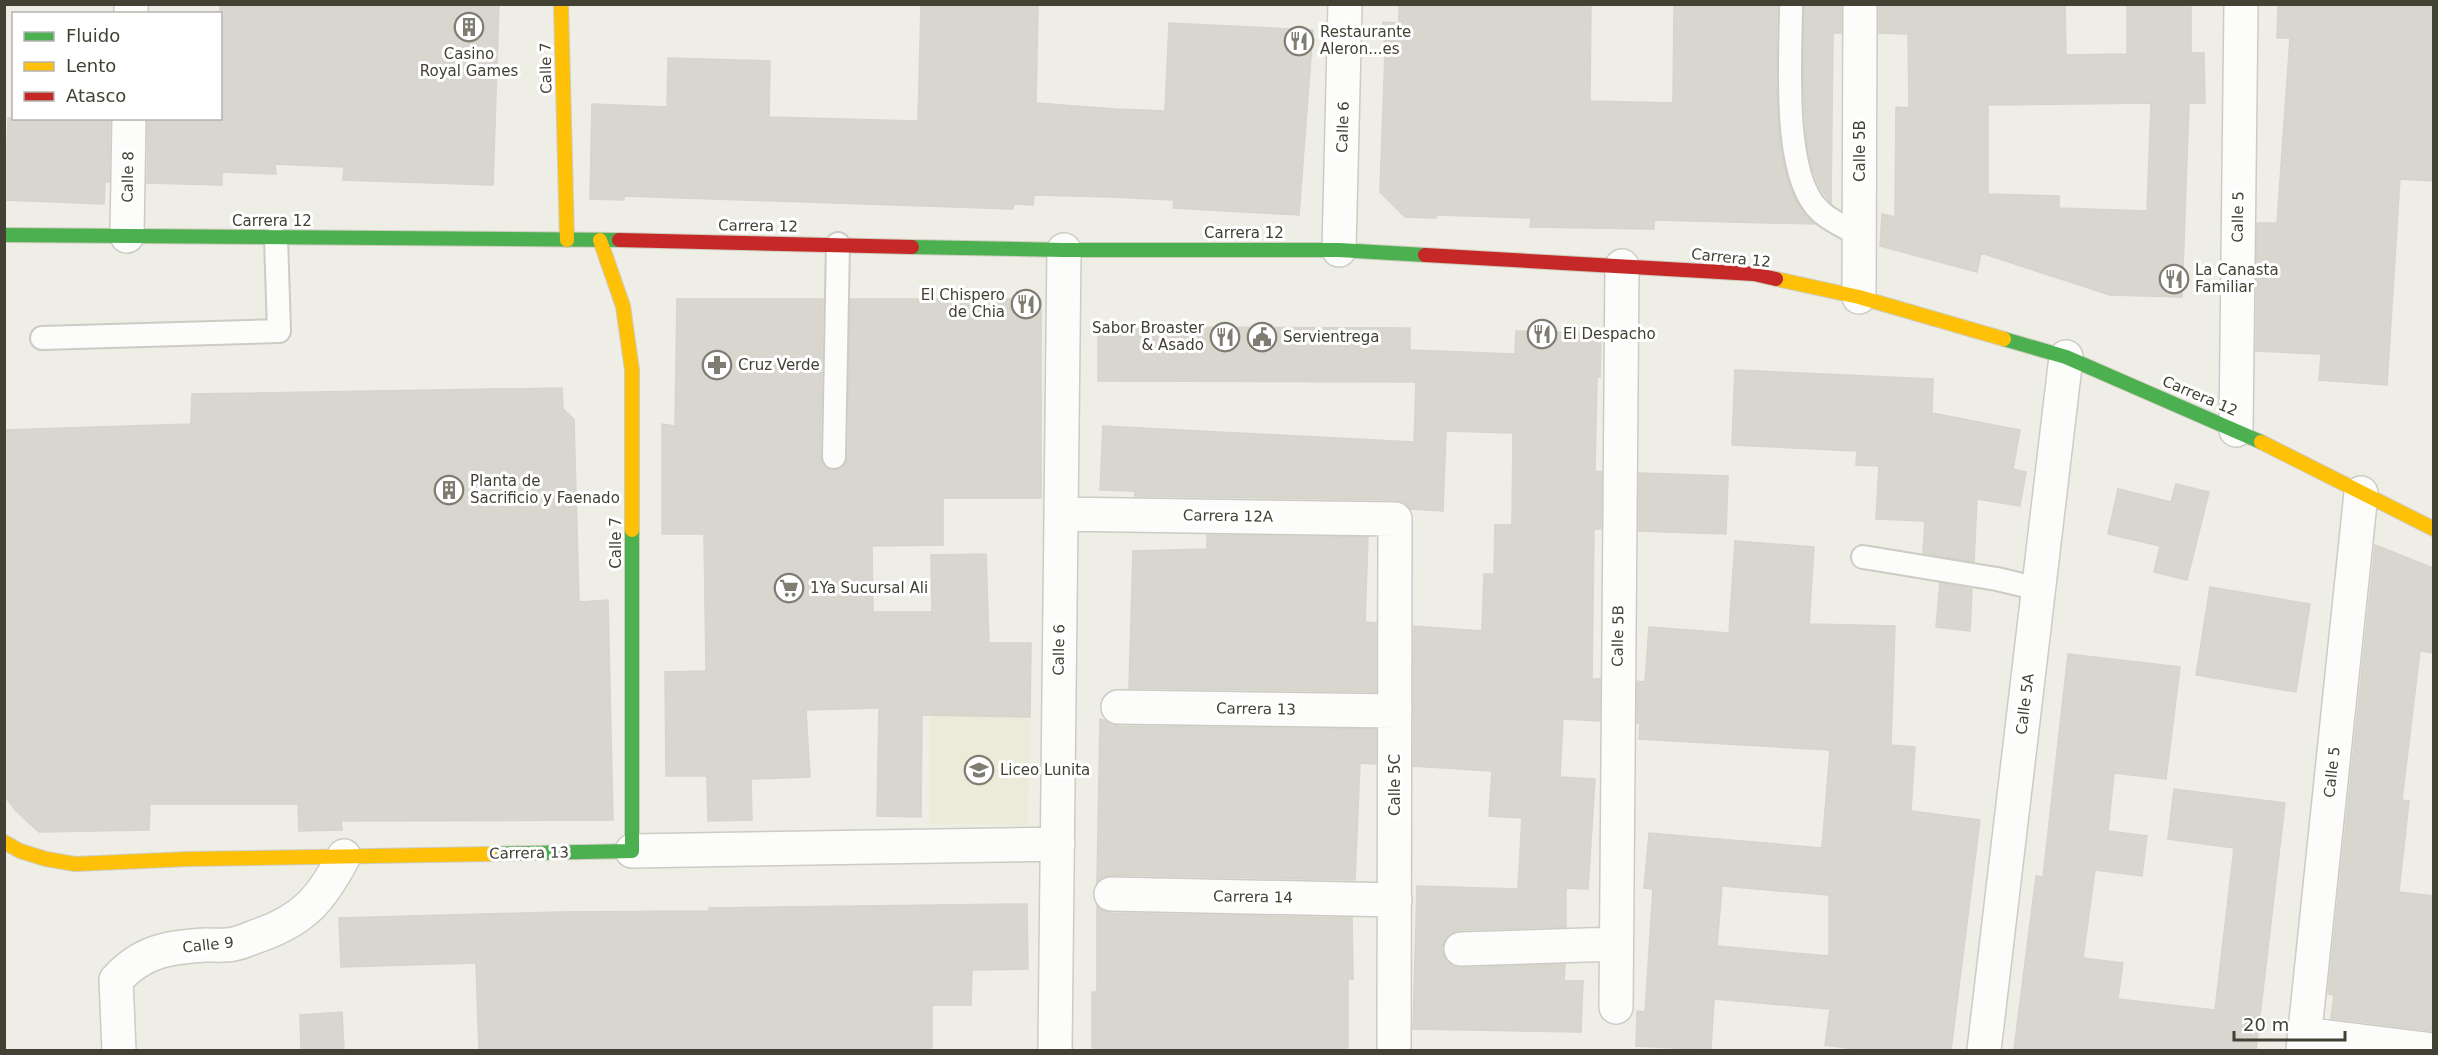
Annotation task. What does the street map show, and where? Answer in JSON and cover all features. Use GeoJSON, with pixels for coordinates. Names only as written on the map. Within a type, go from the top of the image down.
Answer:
{"type":"FeatureCollection","features":[{"type":"Feature","properties":{"kind":"main road","name":"Calle 7"},"geometry":{"type":"LineString","coordinates":[[561,4],[567,240]]}},
{"type":"Feature","properties":{"kind":"main road","name":"Carrera 12"},"geometry":{"type":"LineString","coordinates":[[4,235],[600,240],[1064,250],[1339,250],[1754,274],[1859,297],[2066,357],[2236,430],[2433,529]]}},
{"type":"Feature","properties":{"kind":"main road","name":"Calle 7"},"geometry":{"type":"LineString","coordinates":[[600,240],[623,306],[632,370],[632,851]]}},
{"type":"Feature","properties":{"kind":"main road","name":"Carrera 13"},"geometry":{"type":"LineString","coordinates":[[4,842],[20,851],[46,860],[75,864],[189,859],[632,851]]}},
{"type":"Feature","properties":{"kind":"street","name":"Calle 6"},"geometry":{"type":"LineString","coordinates":[[1339,250],[1345,4]]}},
{"type":"Feature","properties":{"kind":"street","name":"Calle 5B"},"geometry":{"type":"LineString","coordinates":[[1859,297],[1860,4]]}},
{"type":"Feature","properties":{"kind":"street","name":"Calle 5"},"geometry":{"type":"LineString","coordinates":[[2236,430],[2241,4]]}},
{"type":"Feature","properties":{"kind":"street","name":"Calle 8"},"geometry":{"type":"LineString","coordinates":[[127,236],[129,120]]}},
{"type":"Feature","properties":{"kind":"street","name":"Calle 6"},"geometry":{"type":"LineString","coordinates":[[1055,1050],[1064,250]]}},
{"type":"Feature","properties":{"kind":"street","name":"Calle 5B"},"geometry":{"type":"LineString","coordinates":[[1616,1007],[1622,266]]}},
{"type":"Feature","properties":{"kind":"street","name":"Calle 5A"},"geometry":{"type":"LineString","coordinates":[[1984,1050],[2066,357]]}},
{"type":"Feature","properties":{"kind":"street","name":"Calle 5"},"geometry":{"type":"LineString","coordinates":[[2304,1042],[2361,494]]}},
{"type":"Feature","properties":{"kind":"street","name":"Carrera 12A"},"geometry":{"type":"LineString","coordinates":[[1061,514],[1395,519]]}},
{"type":"Feature","properties":{"kind":"street","name":"Calle 5C"},"geometry":{"type":"LineString","coordinates":[[1394,1050],[1395,519]]}},
{"type":"Feature","properties":{"kind":"street","name":"Carrera 13"},"geometry":{"type":"LineString","coordinates":[[1118,707],[1395,711]]}},
{"type":"Feature","properties":{"kind":"street","name":"Carrera 13"},"geometry":{"type":"LineString","coordinates":[[632,851],[1058,844]]}},
{"type":"Feature","properties":{"kind":"street","name":"Calle 9"},"geometry":{"type":"LineString","coordinates":[[119,1050],[116,980],[129,966],[144,956],[178,947],[234,944],[276,929],[306,912],[329,884],[344,856]]}},
{"type":"Feature","properties":{"kind":"street","name":"Carrera 14"},"geometry":{"type":"LineString","coordinates":[[1111,894],[1395,900]]}},
{"type":"Feature","properties":{"kind":"street"},"geometry":{"type":"LineString","coordinates":[[1461,949],[1616,944]]}},
{"type":"Feature","properties":{"kind":"street"},"geometry":{"type":"LineString","coordinates":[[2304,1042],[2433,1050]]}},
{"type":"Feature","properties":{"kind":"lane"},"geometry":{"type":"LineString","coordinates":[[1791,4],[1791,127],[1802,183],[1819,211],[1860,235]]}},
{"type":"Feature","properties":{"kind":"lane"},"geometry":{"type":"LineString","coordinates":[[42,338],[279,331],[276,238]]}},
{"type":"Feature","properties":{"kind":"lane"},"geometry":{"type":"LineString","coordinates":[[834,457],[838,244]]}},
{"type":"Feature","properties":{"kind":"lane"},"geometry":{"type":"LineString","coordinates":[[1863,557],[1997,579],[2039,589]]}},
{"type":"Feature","properties":{"kind":"shaded area","name":"Liceo Lunita"},"geometry":{"type":"Polygon","coordinates":[[[930,715],[1030,717],[1028,825],[929,823],[930,715]]]}},
{"type":"Feature","properties":{"kind":"building"},"geometry":{"type":"Polygon","coordinates":[[[220,4],[499,4],[493,185],[343,180],[344,167],[275,164],[276,174],[222,172],[222,185],[147,183],[148,120],[222,120],[222,12],[220,12],[220,4]]]}},
{"type":"Feature","properties":{"kind":"building"},"geometry":{"type":"Polygon","coordinates":[[[921,4],[1038,4],[1036,103],[1115,109],[1165,111],[1169,23],[1313,30],[1299,215],[1173,208],[1174,200],[1034,195],[1033,205],[1014,204],[1013,209],[624,196],[624,200],[590,199],[592,104],[667,107],[668,58],[770,61],[769,117],[918,121],[921,4]]]}},
{"type":"Feature","properties":{"kind":"building"},"geometry":{"type":"Polygon","coordinates":[[[1399,4],[1591,4],[1590,101],[1673,103],[1674,4],[1777,4],[1776,83],[1780,146],[1786,174],[1795,199],[1814,224],[1654,220],[1654,229],[1530,227],[1531,218],[1436,215],[1436,218],[1405,217],[1380,192],[1385,52],[1383,22],[1399,23],[1399,4]]]}},
{"type":"Feature","properties":{"kind":"building"},"geometry":{"type":"Polygon","coordinates":[[[1804,4],[1841,4],[1841,33],[1833,33],[1831,203],[1820,188],[1812,167],[1807,142],[1803,82],[1804,4]]]}},
{"type":"Feature","properties":{"kind":"building"},"geometry":{"type":"Polygon","coordinates":[[[1879,4],[2065,4],[2066,55],[2127,54],[2127,4],[2191,4],[2191,53],[2204,53],[2205,103],[2189,103],[2182,297],[2110,295],[1981,253],[1977,272],[1880,246],[1882,214],[1895,217],[1896,107],[1909,108],[1908,34],[1879,33],[1879,4]],[[2151,103],[1988,105],[1988,194],[2059,196],[2059,208],[2147,211],[2151,103]]]}},
{"type":"Feature","properties":{"kind":"building"},"geometry":{"type":"Polygon","coordinates":[[[2278,4],[2433,4],[2433,181],[2400,179],[2387,385],[2319,380],[2321,354],[2256,351],[2257,223],[2277,223],[2290,38],[2277,38],[2278,4]]]}},
{"type":"Feature","properties":{"kind":"building"},"geometry":{"type":"Polygon","coordinates":[[[8,118],[12,120],[110,120],[109,182],[105,182],[104,204],[4,200],[4,148],[7,148],[8,118]]]}},
{"type":"Feature","properties":{"kind":"building"},"geometry":{"type":"Polygon","coordinates":[[[677,299],[823,299],[820,457],[827,468],[834,470],[845,464],[848,457],[850,299],[1041,299],[1041,498],[943,498],[943,545],[872,546],[873,612],[932,612],[931,555],[986,554],[989,643],[1031,643],[1030,717],[922,715],[921,817],[877,816],[879,708],[806,710],[810,777],[751,779],[752,820],[708,821],[707,776],[666,776],[665,672],[706,671],[704,534],[662,534],[662,424],[675,426],[677,299]]]}},
{"type":"Feature","properties":{"kind":"building"},"geometry":{"type":"Polygon","coordinates":[[[1098,327],[1410,328],[1410,350],[1515,354],[1516,331],[1601,333],[1600,377],[1597,377],[1595,471],[1602,472],[1601,529],[1594,529],[1592,679],[1600,679],[1600,721],[1563,719],[1560,777],[1595,779],[1588,889],[1566,888],[1566,927],[1460,930],[1452,933],[1445,940],[1442,949],[1445,959],[1453,966],[1461,968],[1565,964],[1564,981],[1583,981],[1581,1032],[1413,1029],[1417,886],[1518,889],[1522,818],[1489,816],[1492,771],[1413,766],[1414,626],[1482,631],[1484,574],[1494,574],[1495,525],[1512,525],[1513,433],[1446,431],[1443,511],[1411,509],[1395,500],[1135,496],[1135,491],[1100,490],[1103,426],[1414,442],[1416,382],[1098,381],[1098,327]]]}},
{"type":"Feature","properties":{"kind":"building"},"geometry":{"type":"Polygon","coordinates":[[[1735,370],[1933,379],[1932,413],[2020,430],[2013,469],[2026,472],[2020,506],[1977,499],[1974,562],[1923,553],[1925,521],[1876,519],[1879,466],[1856,465],[1857,451],[1732,445],[1735,370]]]}},
{"type":"Feature","properties":{"kind":"building"},"geometry":{"type":"Polygon","coordinates":[[[562,388],[563,409],[574,419],[579,602],[608,600],[613,820],[341,821],[342,830],[299,831],[298,804],[150,804],[149,830],[39,832],[16,811],[4,795],[4,430],[191,424],[192,394],[562,388]]]}},
{"type":"Feature","properties":{"kind":"building"},"geometry":{"type":"Polygon","coordinates":[[[1639,473],[1728,476],[1726,534],[1639,531],[1639,473]]]}},
{"type":"Feature","properties":{"kind":"building"},"geometry":{"type":"Polygon","coordinates":[[[2176,484],[2209,492],[2187,580],[2154,572],[2160,546],[2108,534],[2118,489],[2171,502],[2176,484]]]}},
{"type":"Feature","properties":{"kind":"building"},"geometry":{"type":"Polygon","coordinates":[[[1207,535],[1368,537],[1365,622],[1376,623],[1376,692],[1129,688],[1133,551],[1207,549],[1207,535]]]}},
{"type":"Feature","properties":{"kind":"building"},"geometry":{"type":"Polygon","coordinates":[[[1735,541],[1814,547],[1809,624],[1895,626],[1891,745],[1915,747],[1911,811],[1980,820],[1951,1050],[1861,1050],[1825,1045],[1830,1009],[1714,999],[1711,1050],[1636,1046],[1637,1011],[1645,1012],[1653,889],[1644,888],[1649,833],[1822,848],[1830,750],[1639,739],[1637,681],[1645,682],[1649,627],[1729,633],[1735,541]],[[1722,886],[1717,946],[1829,956],[1829,895],[1722,886]]]}},
{"type":"Feature","properties":{"kind":"building"},"geometry":{"type":"Polygon","coordinates":[[[2375,545],[2433,568],[2433,653],[2420,651],[2402,800],[2409,801],[2399,892],[2433,896],[2433,1031],[2331,1018],[2334,995],[2328,994],[2375,545]]]}},
{"type":"Feature","properties":{"kind":"building"},"geometry":{"type":"Polygon","coordinates":[[[1940,583],[1972,589],[1970,631],[1936,627],[1940,583]]]}},
{"type":"Feature","properties":{"kind":"building"},"geometry":{"type":"Polygon","coordinates":[[[2210,587],[2310,604],[2296,692],[2196,675],[2210,587]]]}},
{"type":"Feature","properties":{"kind":"building"},"geometry":{"type":"Polygon","coordinates":[[[2068,654],[2180,667],[2166,779],[2114,773],[2108,831],[2147,836],[2142,876],[2095,870],[2083,958],[2123,963],[2118,999],[2215,1010],[2234,848],[2168,839],[2174,789],[2285,803],[2256,1050],[2014,1050],[2036,876],[2043,877],[2068,654]]]}},
{"type":"Feature","properties":{"kind":"building"},"geometry":{"type":"Polygon","coordinates":[[[1100,719],[1118,726],[1376,729],[1376,764],[1360,763],[1355,880],[1111,875],[1097,882],[1100,719]]]}},
{"type":"Feature","properties":{"kind":"building"},"geometry":{"type":"Polygon","coordinates":[[[1027,904],[1028,969],[972,970],[971,1005],[932,1005],[932,1050],[479,1050],[476,963],[341,967],[339,918],[559,912],[709,911],[709,908],[1027,904]]]}},
{"type":"Feature","properties":{"kind":"building"},"geometry":{"type":"Polygon","coordinates":[[[1097,905],[1102,910],[1111,913],[1352,918],[1353,979],[1348,979],[1348,1050],[1092,1050],[1092,992],[1097,992],[1097,905]]]}},
{"type":"Feature","properties":{"kind":"building"},"geometry":{"type":"Polygon","coordinates":[[[342,1012],[344,1050],[301,1050],[300,1015],[342,1012]]]}},
{"type":"Feature","properties":{"kind":"traffic: fast"},"geometry":{"type":"LineString","coordinates":[[4,235],[619,240]]}},
{"type":"Feature","properties":{"kind":"traffic: fast"},"geometry":{"type":"LineString","coordinates":[[912,247],[1064,250],[1339,250],[1425,255]]}},
{"type":"Feature","properties":{"kind":"traffic: fast"},"geometry":{"type":"LineString","coordinates":[[2004,339],[2066,357],[2261,442]]}},
{"type":"Feature","properties":{"kind":"traffic: fast"},"geometry":{"type":"LineString","coordinates":[[490,854],[632,851],[632,530]]}},
{"type":"Feature","properties":{"kind":"traffic: slow"},"geometry":{"type":"LineString","coordinates":[[561,4],[567,240]]}},
{"type":"Feature","properties":{"kind":"traffic: slow"},"geometry":{"type":"LineString","coordinates":[[600,240],[623,306],[632,370],[632,530]]}},
{"type":"Feature","properties":{"kind":"traffic: slow"},"geometry":{"type":"LineString","coordinates":[[1776,279],[1859,297],[2004,339]]}},
{"type":"Feature","properties":{"kind":"traffic: slow"},"geometry":{"type":"LineString","coordinates":[[2261,442],[2434,529]]}},
{"type":"Feature","properties":{"kind":"traffic: slow"},"geometry":{"type":"LineString","coordinates":[[4,842],[20,851],[46,859],[75,864],[189,859],[490,854]]}},
{"type":"Feature","properties":{"kind":"traffic: jam"},"geometry":{"type":"LineString","coordinates":[[619,240],[912,247]]}},
{"type":"Feature","properties":{"kind":"traffic: jam"},"geometry":{"type":"LineString","coordinates":[[1425,255],[1754,274],[1776,279]]}},
{"type":"Feature","properties":{"kind":"place","name":"Casino Royal Games"},"geometry":{"type":"Point","coordinates":[469,27]}},
{"type":"Feature","properties":{"kind":"place","name":"Restaurante Aleron...es"},"geometry":{"type":"Point","coordinates":[1299,41]}},
{"type":"Feature","properties":{"kind":"place","name":"La Canasta Familiar"},"geometry":{"type":"Point","coordinates":[2174,279]}},
{"type":"Feature","properties":{"kind":"place","name":"El Chispero de Chia"},"geometry":{"type":"Point","coordinates":[1026,304]}},
{"type":"Feature","properties":{"kind":"place","name":"El Despacho"},"geometry":{"type":"Point","coordinates":[1542,334]}},
{"type":"Feature","properties":{"kind":"place","name":"Sabor Broaster & Asado"},"geometry":{"type":"Point","coordinates":[1225,337]}},
{"type":"Feature","properties":{"kind":"place","name":"Servientrega"},"geometry":{"type":"Point","coordinates":[1262,337]}},
{"type":"Feature","properties":{"kind":"place","name":"Cruz Verde"},"geometry":{"type":"Point","coordinates":[717,365]}},
{"type":"Feature","properties":{"kind":"place","name":"Planta de Sacrificio y Faenado"},"geometry":{"type":"Point","coordinates":[449,490]}},
{"type":"Feature","properties":{"kind":"place","name":"1Ya Sucursal Ali"},"geometry":{"type":"Point","coordinates":[789,588]}},
{"type":"Feature","properties":{"kind":"place","name":"Liceo Lunita"},"geometry":{"type":"Point","coordinates":[979,770]}}]}
